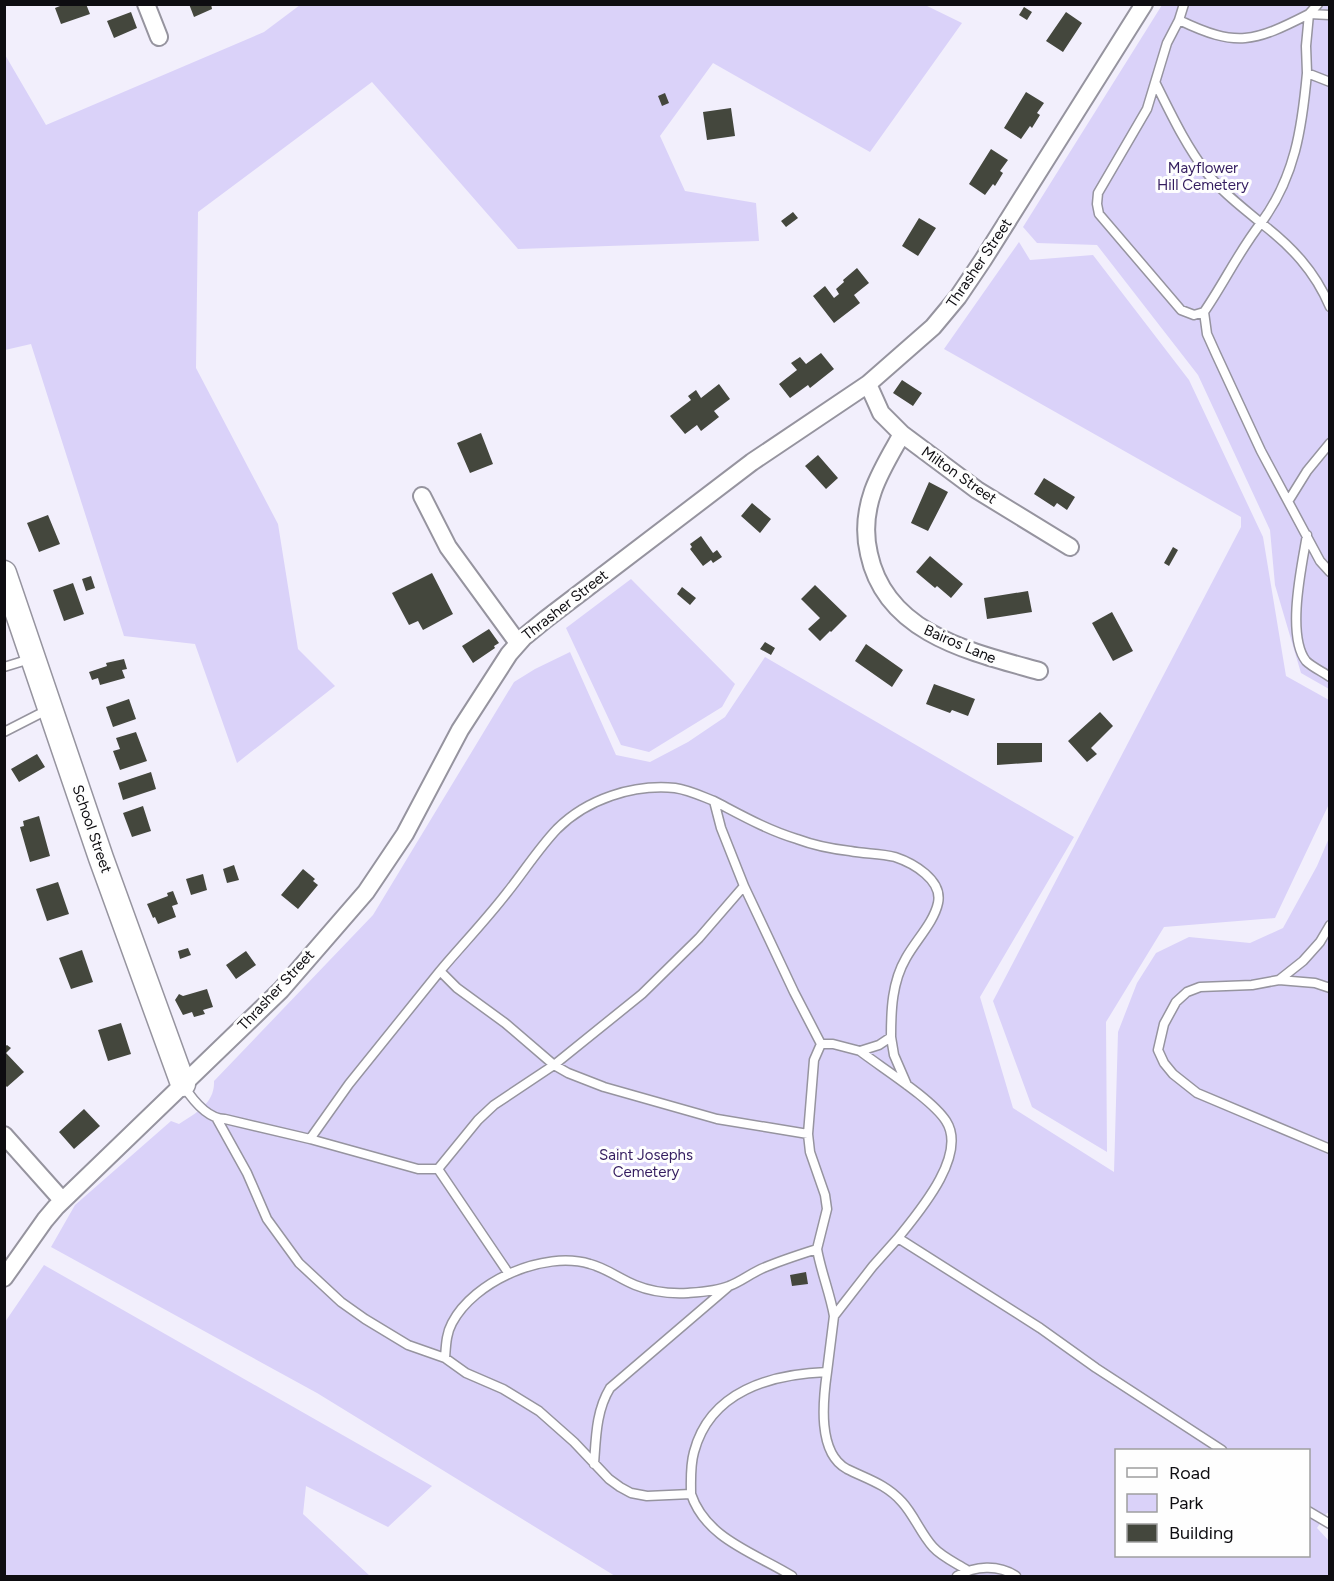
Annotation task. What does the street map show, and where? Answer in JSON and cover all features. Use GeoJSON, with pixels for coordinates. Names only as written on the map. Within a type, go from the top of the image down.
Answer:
{"type":"FeatureCollection","features":[{"type":"Feature","properties":{"kind":"street"},"geometry":{"type":"LineString","coordinates":[[146,4],[159,37]]}},
{"type":"Feature","properties":{"kind":"street","name":"Thrasher Street"},"geometry":{"type":"LineString","coordinates":[[4,1278],[62,1200],[281,990],[366,892],[405,834],[460,730],[518,643],[546,619],[752,462],[868,384],[933,327],[958,297],[1144,4]]}},
{"type":"Feature","properties":{"kind":"street","name":"Milton Street"},"geometry":{"type":"LineString","coordinates":[[868,384],[881,413],[902,434],[976,490],[1070,547]]}},
{"type":"Feature","properties":{"kind":"street","name":"Bairos Lane"},"geometry":{"type":"LineString","coordinates":[[902,434],[874,490],[866,524],[871,563],[885,594],[909,620],[940,638],[987,657],[1038,671]]}},
{"type":"Feature","properties":{"kind":"street"},"geometry":{"type":"LineString","coordinates":[[422,496],[448,547],[518,643]]}},
{"type":"Feature","properties":{"kind":"street","name":"School Street"},"geometry":{"type":"LineString","coordinates":[[4,573],[183,1084]]}},
{"type":"Feature","properties":{"kind":"street"},"geometry":{"type":"LineString","coordinates":[[4,1135],[62,1200]]}},
{"type":"Feature","properties":{"kind":"lane"},"geometry":{"type":"LineString","coordinates":[[1184,4],[1179,20],[1167,43],[1156,84],[1136,130],[1098,193],[1096,204],[1099,214],[1181,310],[1194,315],[1204,312],[1217,293],[1247,240],[1272,208],[1291,170],[1299,138],[1307,73],[1306,46],[1310,14]]}},
{"type":"Feature","properties":{"kind":"lane"},"geometry":{"type":"LineString","coordinates":[[1179,20],[1214,36],[1252,38],[1273,32],[1310,14],[1318,4]]}},
{"type":"Feature","properties":{"kind":"lane"},"geometry":{"type":"LineString","coordinates":[[1310,14],[1329,15]]}},
{"type":"Feature","properties":{"kind":"lane"},"geometry":{"type":"LineString","coordinates":[[1307,73],[1329,82]]}},
{"type":"Feature","properties":{"kind":"lane"},"geometry":{"type":"LineString","coordinates":[[1156,84],[1175,121],[1207,173],[1228,196],[1286,243],[1327,293],[1329,307]]}},
{"type":"Feature","properties":{"kind":"lane"},"geometry":{"type":"LineString","coordinates":[[1204,312],[1207,334],[1262,451],[1320,561],[1329,572]]}},
{"type":"Feature","properties":{"kind":"lane"},"geometry":{"type":"LineString","coordinates":[[1289,500],[1307,471],[1329,443]]}},
{"type":"Feature","properties":{"kind":"lane"},"geometry":{"type":"LineString","coordinates":[[1307,534],[1296,606],[1297,630],[1301,650],[1307,661],[1329,677]]}},
{"type":"Feature","properties":{"kind":"lane"},"geometry":{"type":"LineString","coordinates":[[4,667],[33,658]]}},
{"type":"Feature","properties":{"kind":"lane"},"geometry":{"type":"LineString","coordinates":[[4,732],[51,708]]}},
{"type":"Feature","properties":{"kind":"lane"},"geometry":{"type":"LineString","coordinates":[[310,1138],[356,1075],[556,831],[582,809],[614,795],[648,789],[675,788],[696,793],[780,834],[851,852],[877,853],[897,858],[922,871],[933,881],[938,891],[938,903],[898,973],[891,1010],[894,1055],[908,1088]]}},
{"type":"Feature","properties":{"kind":"lane"},"geometry":{"type":"LineString","coordinates":[[714,801],[721,828],[744,886],[821,1044]]}},
{"type":"Feature","properties":{"kind":"lane"},"geometry":{"type":"LineString","coordinates":[[438,1169],[478,1120],[494,1106],[554,1065],[649,987],[692,945],[744,886]]}},
{"type":"Feature","properties":{"kind":"lane"},"geometry":{"type":"LineString","coordinates":[[1279,980],[1303,961],[1320,942],[1329,925]]}},
{"type":"Feature","properties":{"kind":"lane"},"geometry":{"type":"LineString","coordinates":[[440,971],[457,988],[505,1023],[554,1065],[568,1073],[604,1087],[708,1117],[742,1125],[808,1134]]}},
{"type":"Feature","properties":{"kind":"lane"},"geometry":{"type":"LineString","coordinates":[[1329,988],[1315,983],[1279,980],[1252,985],[1200,987],[1186,992],[1169,1012],[1160,1035],[1158,1050],[1164,1063],[1173,1074],[1197,1092],[1329,1149]]}},
{"type":"Feature","properties":{"kind":"lane"},"geometry":{"type":"LineString","coordinates":[[860,1051],[879,1045],[891,1037]]}},
{"type":"Feature","properties":{"kind":"lane"},"geometry":{"type":"LineString","coordinates":[[821,1044],[834,1044],[860,1051],[932,1107],[945,1120],[951,1133],[948,1162],[918,1214],[834,1316]]}},
{"type":"Feature","properties":{"kind":"lane"},"geometry":{"type":"LineString","coordinates":[[821,1044],[814,1060],[808,1134],[810,1152],[825,1195],[827,1209],[817,1249],[834,1316],[823,1397],[827,1441],[838,1462],[893,1493],[903,1503],[934,1548],[968,1570]]}},
{"type":"Feature","properties":{"kind":"lane"},"geometry":{"type":"LineString","coordinates":[[183,1084],[193,1100],[217,1119],[247,1173],[267,1219],[299,1263],[341,1302],[408,1345],[445,1358],[466,1373],[502,1389],[539,1411],[556,1425],[609,1479],[631,1493],[647,1496],[691,1494]]}},
{"type":"Feature","properties":{"kind":"lane"},"geometry":{"type":"LineString","coordinates":[[217,1119],[310,1138],[418,1169],[438,1169]]}},
{"type":"Feature","properties":{"kind":"lane"},"geometry":{"type":"LineString","coordinates":[[438,1169],[509,1274]]}},
{"type":"Feature","properties":{"kind":"lane"},"geometry":{"type":"LineString","coordinates":[[898,1238],[1030,1322],[1220,1449]]}},
{"type":"Feature","properties":{"kind":"lane"},"geometry":{"type":"LineString","coordinates":[[594,1464],[597,1423],[604,1398],[610,1388],[729,1287],[761,1269],[817,1249]]}},
{"type":"Feature","properties":{"kind":"lane"},"geometry":{"type":"LineString","coordinates":[[445,1358],[451,1325],[465,1304],[491,1282],[535,1265],[576,1261],[590,1264],[634,1284],[670,1293],[701,1292],[729,1287]]}},
{"type":"Feature","properties":{"kind":"lane"},"geometry":{"type":"LineString","coordinates":[[792,1576],[720,1534],[705,1521],[696,1509],[691,1494],[694,1453],[707,1424],[726,1402],[754,1384],[804,1373],[827,1372]]}},
{"type":"Feature","properties":{"kind":"lane"},"geometry":{"type":"LineString","coordinates":[[1310,1511],[1329,1524]]}},
{"type":"Feature","properties":{"kind":"lane"},"geometry":{"type":"LineString","coordinates":[[957,1576],[978,1567],[1004,1570],[1016,1576]]}},
{"type":"Feature","properties":{"kind":"green space"},"geometry":{"type":"Polygon","coordinates":[[[923,4],[962,23],[870,152],[713,63],[660,136],[685,191],[756,203],[759,241],[518,249],[372,82],[198,212],[196,368],[278,524],[298,649],[335,686],[237,763],[195,644],[124,636],[31,344],[5,350],[4,53],[46,125],[264,32],[300,5],[923,4]]]}},
{"type":"Feature","properties":{"kind":"green space","name":"Mayflower Hill Cemetery"},"geometry":{"type":"Polygon","coordinates":[[[1162,5],[1329,5],[1329,689],[1301,673],[1275,585],[1270,530],[1198,375],[1097,245],[1037,243],[1023,227],[1162,5]]]}},
{"type":"Feature","properties":{"kind":"green space"},"geometry":{"type":"Polygon","coordinates":[[[1019,242],[1030,260],[1093,255],[1189,380],[1263,537],[1286,676],[1329,700],[1329,804],[1275,918],[1164,927],[1106,1022],[1107,1152],[1032,1107],[993,1001],[1241,527],[1241,517],[944,349],[1019,242]]]}},
{"type":"Feature","properties":{"kind":"green space"},"geometry":{"type":"Polygon","coordinates":[[[631,579],[735,684],[722,707],[649,752],[621,745],[566,628],[631,579]]]}},
{"type":"Feature","properties":{"kind":"green space","name":"Saint Josephs Cemetery"},"geometry":{"type":"Polygon","coordinates":[[[570,652],[616,755],[650,762],[688,742],[725,717],[765,657],[1074,837],[980,997],[1013,1108],[1114,1172],[1118,1032],[1137,983],[1156,953],[1189,937],[1250,943],[1283,928],[1317,866],[1329,838],[1330,1513],[1327,1513],[1317,1528],[1329,1541],[1329,1576],[615,1576],[317,1393],[51,1247],[75,1205],[171,1121],[179,1124],[203,1107],[211,1095],[214,1081],[373,915],[514,682],[570,652]]]}},
{"type":"Feature","properties":{"kind":"green space"},"geometry":{"type":"Polygon","coordinates":[[[44,1265],[432,1486],[388,1527],[306,1486],[303,1514],[370,1576],[5,1576],[5,1322],[44,1265]]]}},
{"type":"Feature","properties":{"kind":"building"},"geometry":{"type":"Polygon","coordinates":[[[65,4],[86,4],[90,14],[61,24],[55,8],[65,4]]]}},
{"type":"Feature","properties":{"kind":"building"},"geometry":{"type":"Polygon","coordinates":[[[189,4],[211,4],[212,9],[194,17],[189,4]]]}},
{"type":"Feature","properties":{"kind":"building"},"geometry":{"type":"Polygon","coordinates":[[[1024,7],[1032,12],[1027,20],[1019,15],[1024,7]]]}},
{"type":"Feature","properties":{"kind":"building"},"geometry":{"type":"Polygon","coordinates":[[[131,12],[137,28],[114,38],[107,21],[131,12]]]}},
{"type":"Feature","properties":{"kind":"building"},"geometry":{"type":"Polygon","coordinates":[[[1066,12],[1082,23],[1063,52],[1046,41],[1066,12]]]}},
{"type":"Feature","properties":{"kind":"building"},"geometry":{"type":"Polygon","coordinates":[[[1026,92],[1044,103],[1037,113],[1040,115],[1032,128],[1030,126],[1021,139],[1004,128],[1026,92]]]}},
{"type":"Feature","properties":{"kind":"building"},"geometry":{"type":"Polygon","coordinates":[[[665,93],[669,103],[662,106],[658,96],[665,93]]]}},
{"type":"Feature","properties":{"kind":"building"},"geometry":{"type":"Polygon","coordinates":[[[731,108],[735,136],[707,140],[703,112],[731,108]]]}},
{"type":"Feature","properties":{"kind":"building"},"geometry":{"type":"Polygon","coordinates":[[[991,149],[1008,160],[1000,171],[1003,173],[995,186],[993,184],[985,195],[969,184],[991,149]]]}},
{"type":"Feature","properties":{"kind":"building"},"geometry":{"type":"Polygon","coordinates":[[[793,212],[798,218],[786,227],[781,221],[793,212]]]}},
{"type":"Feature","properties":{"kind":"building"},"geometry":{"type":"Polygon","coordinates":[[[919,218],[936,228],[918,256],[902,246],[919,218]]]}},
{"type":"Feature","properties":{"kind":"building"},"geometry":{"type":"Polygon","coordinates":[[[857,268],[869,283],[854,295],[860,303],[834,323],[813,296],[825,286],[834,298],[839,294],[836,289],[857,268]]]}},
{"type":"Feature","properties":{"kind":"building"},"geometry":{"type":"Polygon","coordinates":[[[821,353],[834,369],[810,388],[808,385],[790,398],[779,384],[797,370],[791,363],[800,357],[806,364],[821,353]]]}},
{"type":"Feature","properties":{"kind":"building"},"geometry":{"type":"Polygon","coordinates":[[[902,380],[922,393],[913,406],[893,393],[902,380]]]}},
{"type":"Feature","properties":{"kind":"building"},"geometry":{"type":"Polygon","coordinates":[[[719,384],[730,399],[714,411],[719,417],[701,431],[697,425],[685,434],[670,416],[691,400],[688,396],[696,390],[701,398],[719,384]]]}},
{"type":"Feature","properties":{"kind":"building"},"geometry":{"type":"Polygon","coordinates":[[[481,433],[493,464],[470,473],[457,443],[481,433]]]}},
{"type":"Feature","properties":{"kind":"building"},"geometry":{"type":"Polygon","coordinates":[[[818,455],[838,478],[826,489],[805,466],[818,455]]]}},
{"type":"Feature","properties":{"kind":"building"},"geometry":{"type":"Polygon","coordinates":[[[1044,478],[1075,497],[1067,510],[1057,503],[1054,507],[1034,494],[1044,478]]]}},
{"type":"Feature","properties":{"kind":"building"},"geometry":{"type":"Polygon","coordinates":[[[929,482],[948,492],[928,531],[911,523],[929,482]]]}},
{"type":"Feature","properties":{"kind":"building"},"geometry":{"type":"Polygon","coordinates":[[[752,503],[771,519],[760,533],[741,516],[752,503]]]}},
{"type":"Feature","properties":{"kind":"building"},"geometry":{"type":"Polygon","coordinates":[[[48,515],[60,544],[39,552],[27,523],[48,515]]]}},
{"type":"Feature","properties":{"kind":"building"},"geometry":{"type":"Polygon","coordinates":[[[701,536],[713,553],[717,550],[722,557],[713,563],[711,560],[703,566],[690,549],[692,547],[690,544],[701,536]]]}},
{"type":"Feature","properties":{"kind":"building"},"geometry":{"type":"Polygon","coordinates":[[[1173,547],[1178,550],[1169,566],[1164,563],[1173,547]]]}},
{"type":"Feature","properties":{"kind":"building"},"geometry":{"type":"Polygon","coordinates":[[[930,556],[963,584],[951,598],[916,572],[930,556]]]}},
{"type":"Feature","properties":{"kind":"building"},"geometry":{"type":"Polygon","coordinates":[[[432,573],[453,614],[423,630],[418,621],[409,625],[392,593],[432,573]]]}},
{"type":"Feature","properties":{"kind":"building"},"geometry":{"type":"Polygon","coordinates":[[[91,576],[95,588],[86,591],[82,579],[91,576]]]}},
{"type":"Feature","properties":{"kind":"building"},"geometry":{"type":"Polygon","coordinates":[[[73,583],[84,614],[64,621],[53,590],[73,583]]]}},
{"type":"Feature","properties":{"kind":"building"},"geometry":{"type":"Polygon","coordinates":[[[815,585],[847,616],[820,641],[808,629],[820,618],[801,599],[815,585]]]}},
{"type":"Feature","properties":{"kind":"building"},"geometry":{"type":"Polygon","coordinates":[[[682,587],[696,598],[690,605],[677,594],[682,587]]]}},
{"type":"Feature","properties":{"kind":"building"},"geometry":{"type":"Polygon","coordinates":[[[1028,591],[1032,612],[987,619],[984,598],[1028,591]]]}},
{"type":"Feature","properties":{"kind":"building"},"geometry":{"type":"Polygon","coordinates":[[[1112,612],[1133,651],[1113,661],[1092,623],[1112,612]]]}},
{"type":"Feature","properties":{"kind":"building"},"geometry":{"type":"Polygon","coordinates":[[[489,629],[499,643],[473,663],[462,646],[489,629]]]}},
{"type":"Feature","properties":{"kind":"building"},"geometry":{"type":"Polygon","coordinates":[[[765,642],[775,648],[771,655],[760,649],[765,642]]]}},
{"type":"Feature","properties":{"kind":"building"},"geometry":{"type":"Polygon","coordinates":[[[866,644],[903,670],[892,687],[855,661],[866,644]]]}},
{"type":"Feature","properties":{"kind":"building"},"geometry":{"type":"Polygon","coordinates":[[[124,659],[127,669],[122,670],[125,678],[100,685],[98,678],[92,680],[89,672],[107,666],[106,663],[124,659]]]}},
{"type":"Feature","properties":{"kind":"building"},"geometry":{"type":"Polygon","coordinates":[[[934,684],[975,699],[968,716],[952,710],[950,713],[926,704],[934,684]]]}},
{"type":"Feature","properties":{"kind":"building"},"geometry":{"type":"Polygon","coordinates":[[[129,699],[136,719],[113,727],[106,707],[129,699]]]}},
{"type":"Feature","properties":{"kind":"building"},"geometry":{"type":"Polygon","coordinates":[[[1100,712],[1113,726],[1091,748],[1097,754],[1087,762],[1068,741],[1100,712]]]}},
{"type":"Feature","properties":{"kind":"building"},"geometry":{"type":"Polygon","coordinates":[[[136,732],[147,761],[120,770],[113,751],[120,749],[116,738],[136,732]]]}},
{"type":"Feature","properties":{"kind":"building"},"geometry":{"type":"Polygon","coordinates":[[[997,743],[1042,743],[1042,762],[997,765],[997,743]]]}},
{"type":"Feature","properties":{"kind":"building"},"geometry":{"type":"Polygon","coordinates":[[[37,754],[45,767],[19,782],[11,769],[37,754]]]}},
{"type":"Feature","properties":{"kind":"building"},"geometry":{"type":"Polygon","coordinates":[[[151,772],[156,789],[123,800],[118,783],[151,772]]]}},
{"type":"Feature","properties":{"kind":"building"},"geometry":{"type":"Polygon","coordinates":[[[143,806],[151,831],[132,837],[123,813],[143,806]]]}},
{"type":"Feature","properties":{"kind":"building"},"geometry":{"type":"Polygon","coordinates":[[[39,816],[50,856],[30,862],[20,827],[24,826],[23,821],[39,816]]]}},
{"type":"Feature","properties":{"kind":"building"},"geometry":{"type":"Polygon","coordinates":[[[234,865],[239,880],[227,883],[223,869],[234,865]]]}},
{"type":"Feature","properties":{"kind":"building"},"geometry":{"type":"Polygon","coordinates":[[[303,869],[315,879],[313,881],[318,885],[298,909],[281,895],[303,869]]]}},
{"type":"Feature","properties":{"kind":"building"},"geometry":{"type":"Polygon","coordinates":[[[203,874],[207,890],[191,895],[186,879],[203,874]]]}},
{"type":"Feature","properties":{"kind":"building"},"geometry":{"type":"Polygon","coordinates":[[[58,882],[69,914],[47,921],[36,889],[58,882]]]}},
{"type":"Feature","properties":{"kind":"building"},"geometry":{"type":"Polygon","coordinates":[[[173,891],[178,904],[172,906],[176,917],[158,924],[147,904],[168,896],[167,893],[173,891]]]}},
{"type":"Feature","properties":{"kind":"building"},"geometry":{"type":"Polygon","coordinates":[[[188,948],[191,955],[180,959],[178,951],[188,948]]]}},
{"type":"Feature","properties":{"kind":"building"},"geometry":{"type":"Polygon","coordinates":[[[82,950],[93,982],[71,989],[59,958],[82,950]]]}},
{"type":"Feature","properties":{"kind":"building"},"geometry":{"type":"Polygon","coordinates":[[[246,951],[256,965],[236,979],[226,965],[246,951]]]}},
{"type":"Feature","properties":{"kind":"building"},"geometry":{"type":"Polygon","coordinates":[[[207,989],[213,1007],[203,1010],[205,1014],[194,1017],[192,1012],[183,1015],[175,1000],[179,994],[183,996],[207,989]]]}},
{"type":"Feature","properties":{"kind":"building"},"geometry":{"type":"Polygon","coordinates":[[[121,1023],[131,1054],[108,1061],[98,1030],[121,1023]]]}},
{"type":"Feature","properties":{"kind":"building"},"geometry":{"type":"Polygon","coordinates":[[[7,1045],[11,1048],[6,1053],[24,1072],[7,1087],[4,1084],[4,1047],[7,1045]]]}},
{"type":"Feature","properties":{"kind":"building"},"geometry":{"type":"Polygon","coordinates":[[[84,1109],[100,1126],[74,1149],[59,1132],[84,1109]]]}},
{"type":"Feature","properties":{"kind":"building"},"geometry":{"type":"Polygon","coordinates":[[[806,1272],[808,1284],[792,1286],[790,1275],[806,1272]]]}}]}
